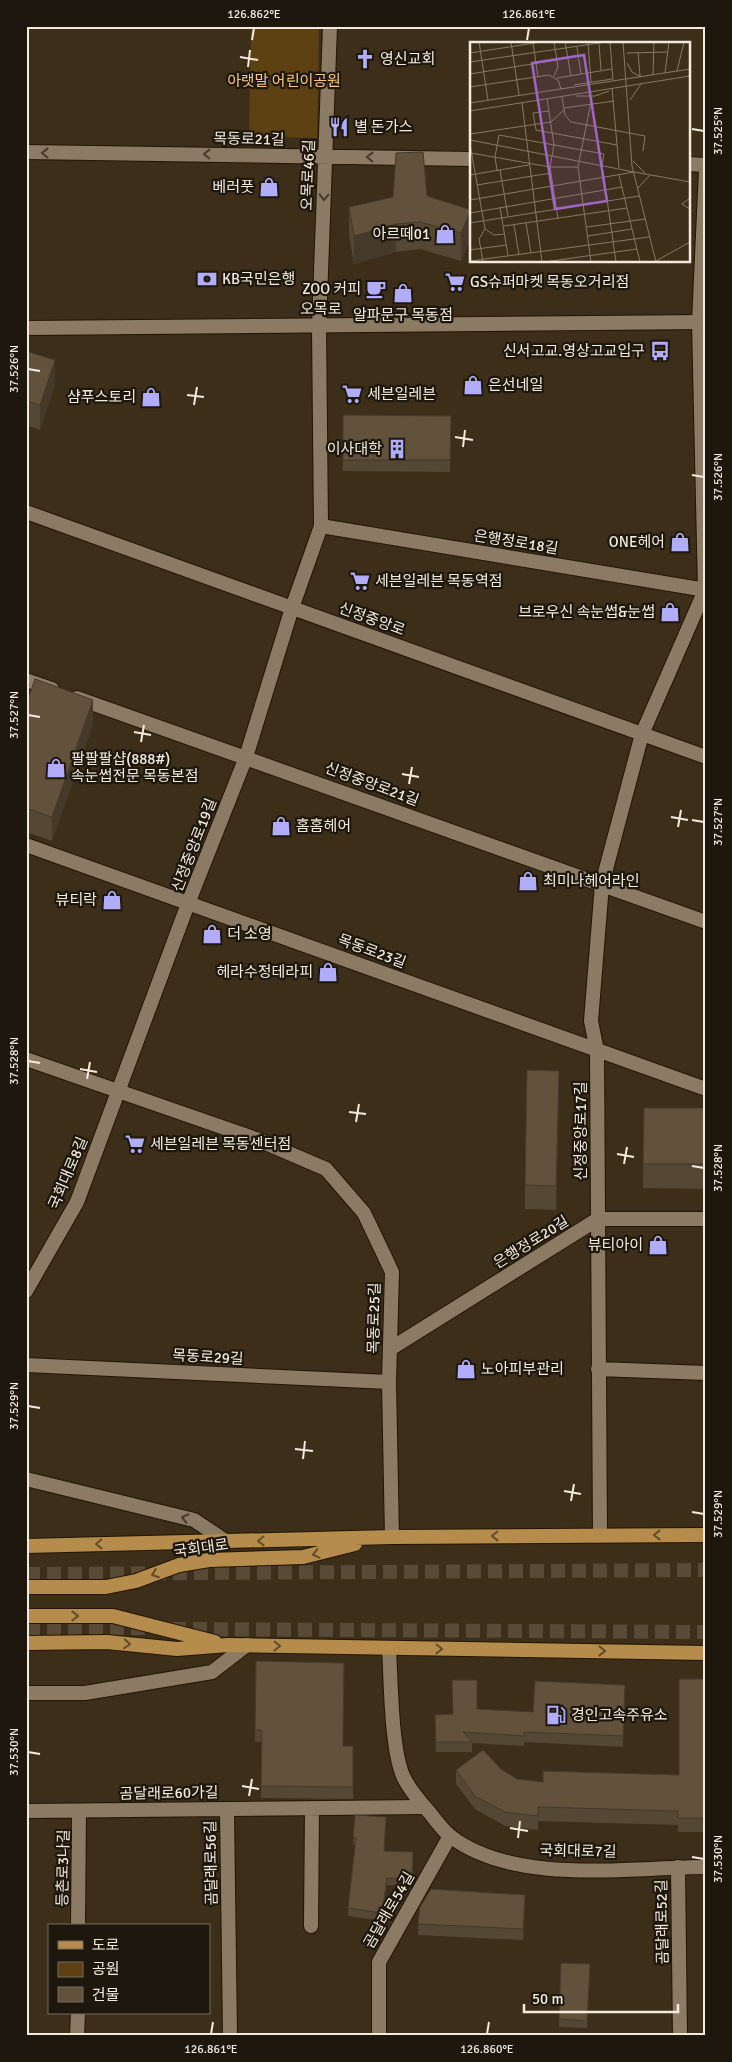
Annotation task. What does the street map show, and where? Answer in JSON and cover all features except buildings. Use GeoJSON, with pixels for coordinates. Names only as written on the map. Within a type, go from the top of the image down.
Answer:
{"type":"FeatureCollection","features":[{"type":"Feature","properties":{"kind":"main road"},"geometry":{"type":"LineString","coordinates":[[26,1546],[386,1538],[706,1535]]}},
{"type":"Feature","properties":{"kind":"main road","name":"국회대로"},"geometry":{"type":"LineString","coordinates":[[26,1587],[106,1587],[136,1581],[180,1565],[209,1560],[303,1557],[386,1538]]}},
{"type":"Feature","properties":{"kind":"main road"},"geometry":{"type":"LineString","coordinates":[[26,1616],[112,1616],[228,1645]]}},
{"type":"Feature","properties":{"kind":"main road"},"geometry":{"type":"LineString","coordinates":[[26,1643],[108,1642],[177,1649],[247,1645],[706,1653]]}},
{"type":"Feature","properties":{"kind":"street","name":"오목로46길"},"geometry":{"type":"LineString","coordinates":[[321,526],[319,326],[330,26]]}},
{"type":"Feature","properties":{"kind":"street","name":"목동로21길"},"geometry":{"type":"LineString","coordinates":[[26,152],[470,159]]}},
{"type":"Feature","properties":{"kind":"street"},"geometry":{"type":"LineString","coordinates":[[690,164],[706,165]]}},
{"type":"Feature","properties":{"kind":"street"},"geometry":{"type":"LineString","coordinates":[[705,590],[703,322],[706,170]]}},
{"type":"Feature","properties":{"kind":"street","name":"오목로"},"geometry":{"type":"LineString","coordinates":[[26,328],[703,322]]}},
{"type":"Feature","properties":{"kind":"street","name":"신정중앙로"},"geometry":{"type":"LineString","coordinates":[[26,512],[706,756]]}},
{"type":"Feature","properties":{"kind":"street","name":"은행정로18길"},"geometry":{"type":"LineString","coordinates":[[321,526],[705,590]]}},
{"type":"Feature","properties":{"kind":"street","name":"신정중앙로19길"},"geometry":{"type":"LineString","coordinates":[[119,1091],[189,901],[246,757],[292,608],[321,526]]}},
{"type":"Feature","properties":{"kind":"street","name":"신정중앙로17길"},"geometry":{"type":"LineString","coordinates":[[600,1535],[598,1051],[591,1021],[602,884],[642,734],[705,590]]}},
{"type":"Feature","properties":{"kind":"street","name":"신정중앙로21길"},"geometry":{"type":"LineString","coordinates":[[26,680],[706,922]]}},
{"type":"Feature","properties":{"kind":"street","name":"목동로23길"},"geometry":{"type":"LineString","coordinates":[[26,845],[189,901],[706,1089]]}},
{"type":"Feature","properties":{"kind":"street","name":"목동로25길"},"geometry":{"type":"LineString","coordinates":[[26,1059],[256,1139],[326,1169],[364,1213],[392,1272],[386,1538]]}},
{"type":"Feature","properties":{"kind":"street","name":"국회대로8길"},"geometry":{"type":"LineString","coordinates":[[26,1291],[77,1202],[119,1091]]}},
{"type":"Feature","properties":{"kind":"street"},"geometry":{"type":"LineString","coordinates":[[598,1219],[706,1219]]}},
{"type":"Feature","properties":{"kind":"street","name":"은행정로20길"},"geometry":{"type":"LineString","coordinates":[[390,1349],[598,1219]]}},
{"type":"Feature","properties":{"kind":"street","name":"목동로29길"},"geometry":{"type":"LineString","coordinates":[[26,1365],[389,1382]]}},
{"type":"Feature","properties":{"kind":"street"},"geometry":{"type":"LineString","coordinates":[[598,1369],[706,1373]]}},
{"type":"Feature","properties":{"kind":"street"},"geometry":{"type":"LineString","coordinates":[[26,1479],[194,1520],[227,1542]]}},
{"type":"Feature","properties":{"kind":"street"},"geometry":{"type":"LineString","coordinates":[[26,1693],[85,1693],[212,1672],[247,1645]]}},
{"type":"Feature","properties":{"kind":"street","name":"국회대로7길"},"geometry":{"type":"LineString","coordinates":[[389,1648],[395,1740],[403,1776],[424,1807],[450,1836],[491,1858],[527,1866],[570,1870],[706,1867]]}},
{"type":"Feature","properties":{"kind":"street","name":"곰달래로60가길"},"geometry":{"type":"LineString","coordinates":[[26,1811],[424,1807]]}},
{"type":"Feature","properties":{"kind":"street"},"geometry":{"type":"LineString","coordinates":[[311,1926],[312,1808]]}},
{"type":"Feature","properties":{"kind":"street","name":"곰달래로56길"},"geometry":{"type":"LineString","coordinates":[[227,1809],[230,2036]]}},
{"type":"Feature","properties":{"kind":"street","name":"등촌로3나길"},"geometry":{"type":"LineString","coordinates":[[78,1924],[79,1811]]}},
{"type":"Feature","properties":{"kind":"street","name":"곰달래로54길"},"geometry":{"type":"LineString","coordinates":[[379,2036],[379,1962],[450,1836]]}},
{"type":"Feature","properties":{"kind":"street","name":"곰달래로52길"},"geometry":{"type":"LineString","coordinates":[[678,1867],[680,2036]]}},
{"type":"Feature","properties":{"kind":"street"},"geometry":{"type":"LineString","coordinates":[[77,2036],[78,2014]]}},
{"type":"Feature","properties":{"kind":"green space","name":"아랫말 어린이공원"},"geometry":{"type":"Polygon","coordinates":[[[251,26],[319,26],[317,138],[249,136],[251,26]]]}},
{"type":"Feature","properties":{"kind":"tunnel"},"geometry":{"type":"LineString","coordinates":[[26,1574],[706,1570]]}},
{"type":"Feature","properties":{"kind":"tunnel"},"geometry":{"type":"LineString","coordinates":[[26,1628],[150,1628]]}},
{"type":"Feature","properties":{"kind":"tunnel"},"geometry":{"type":"LineString","coordinates":[[172,1629],[706,1632]]}},
{"type":"Feature","properties":{"kind":"place","name":"영신교회"},"geometry":{"type":"Point","coordinates":[365,59]}},
{"type":"Feature","properties":{"kind":"place","name":"별 돈가스"},"geometry":{"type":"Point","coordinates":[339,127]}},
{"type":"Feature","properties":{"kind":"place","name":"베러풋"},"geometry":{"type":"Point","coordinates":[269,187]}},
{"type":"Feature","properties":{"kind":"place","name":"아르떼01"},"geometry":{"type":"Point","coordinates":[445,234]}},
{"type":"Feature","properties":{"kind":"place","name":"KB국민은행"},"geometry":{"type":"Point","coordinates":[207,279]}},
{"type":"Feature","properties":{"kind":"place","name":"GS슈퍼마켓 목동오거리점"},"geometry":{"type":"Point","coordinates":[455,282]}},
{"type":"Feature","properties":{"kind":"place","name":"ZOO 커피"},"geometry":{"type":"Point","coordinates":[376,289]}},
{"type":"Feature","properties":{"kind":"place","name":"알파문구 목동점"},"geometry":{"type":"Point","coordinates":[403,293]}},
{"type":"Feature","properties":{"kind":"place","name":"신서고교.영상고교입구"},"geometry":{"type":"Point","coordinates":[660,351]}},
{"type":"Feature","properties":{"kind":"place","name":"은선네일"},"geometry":{"type":"Point","coordinates":[473,385]}},
{"type":"Feature","properties":{"kind":"place","name":"세븐일레븐"},"geometry":{"type":"Point","coordinates":[352,394]}},
{"type":"Feature","properties":{"kind":"place","name":"샴푸스토리"},"geometry":{"type":"Point","coordinates":[151,397]}},
{"type":"Feature","properties":{"kind":"place","name":"이사대학"},"geometry":{"type":"Point","coordinates":[397,449]}},
{"type":"Feature","properties":{"kind":"place","name":"ONE헤어"},"geometry":{"type":"Point","coordinates":[680,542]}},
{"type":"Feature","properties":{"kind":"place","name":"세븐일레븐 목동역점"},"geometry":{"type":"Point","coordinates":[360,581]}},
{"type":"Feature","properties":{"kind":"place","name":"브로우신 속눈썹&눈썹"},"geometry":{"type":"Point","coordinates":[670,612]}},
{"type":"Feature","properties":{"kind":"place","name":"팔팔팔샵(888#) 속눈썹전문 목동본점"},"geometry":{"type":"Point","coordinates":[56,768]}},
{"type":"Feature","properties":{"kind":"place","name":"홈홈헤어"},"geometry":{"type":"Point","coordinates":[281,826]}},
{"type":"Feature","properties":{"kind":"place","name":"최미나헤어라인"},"geometry":{"type":"Point","coordinates":[528,881]}},
{"type":"Feature","properties":{"kind":"place","name":"뷰티락"},"geometry":{"type":"Point","coordinates":[112,900]}},
{"type":"Feature","properties":{"kind":"place","name":"더 소영"},"geometry":{"type":"Point","coordinates":[212,934]}},
{"type":"Feature","properties":{"kind":"place","name":"헤라수정테라피"},"geometry":{"type":"Point","coordinates":[328,972]}},
{"type":"Feature","properties":{"kind":"place","name":"세븐일레븐 목동센터점"},"geometry":{"type":"Point","coordinates":[135,1144]}},
{"type":"Feature","properties":{"kind":"place","name":"뷰티아이"},"geometry":{"type":"Point","coordinates":[658,1245]}},
{"type":"Feature","properties":{"kind":"place","name":"노아피부관리"},"geometry":{"type":"Point","coordinates":[466,1369]}},
{"type":"Feature","properties":{"kind":"place","name":"경인고속주유소"},"geometry":{"type":"Point","coordinates":[556,1715]}}]}
